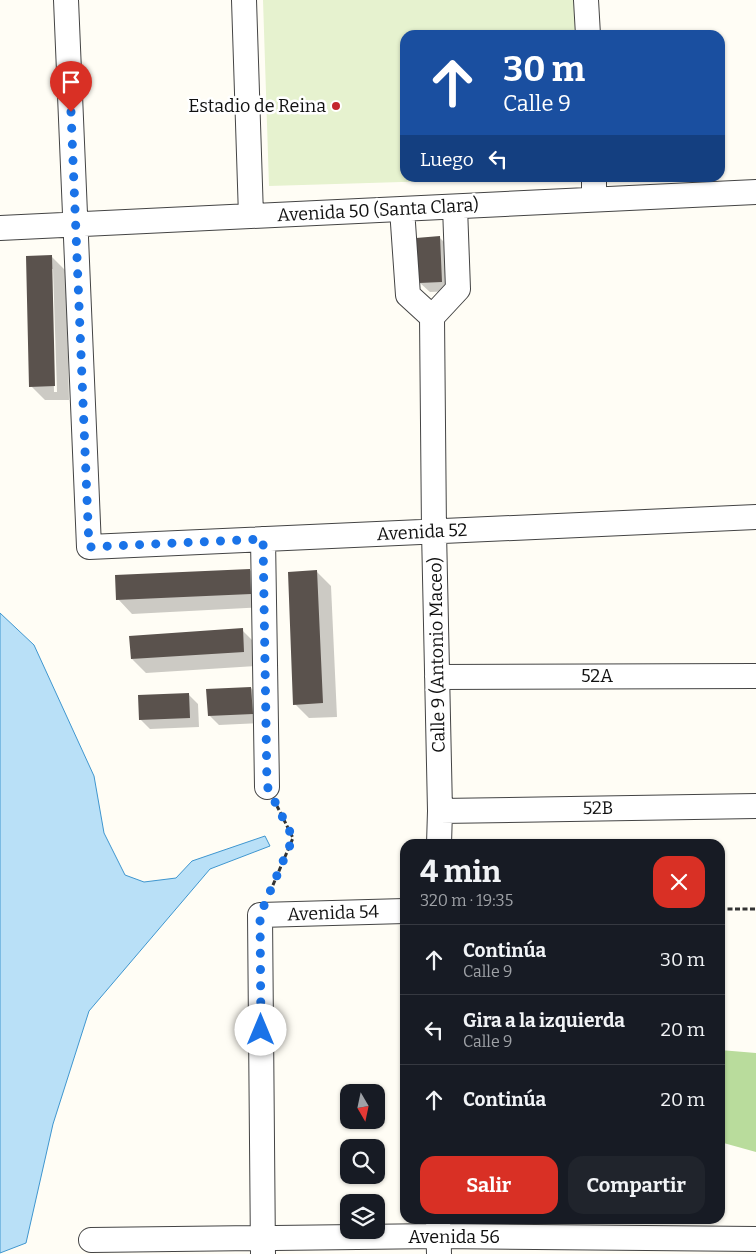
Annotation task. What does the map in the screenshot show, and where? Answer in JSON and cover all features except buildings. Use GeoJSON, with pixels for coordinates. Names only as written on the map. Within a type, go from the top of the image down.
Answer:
{"type":"FeatureCollection","features":[{"type":"Feature","properties":{"kind":"street"},"geometry":{"type":"LineString","coordinates":[[66,0],[76,225]]}},
{"type":"Feature","properties":{"kind":"street"},"geometry":{"type":"LineString","coordinates":[[244,0],[251,216]]}},
{"type":"Feature","properties":{"kind":"street"},"geometry":{"type":"LineString","coordinates":[[586,0],[588,30]]}},
{"type":"Feature","properties":{"kind":"street","name":"Avenida 50 (Santa Clara)"},"geometry":{"type":"LineString","coordinates":[[0,228],[455,206],[594,188],[756,192]]}},
{"type":"Feature","properties":{"kind":"street"},"geometry":{"type":"LineString","coordinates":[[402,209],[408,295],[432,317],[458,289],[455,206]]}},
{"type":"Feature","properties":{"kind":"street","name":"Avenida 52"},"geometry":{"type":"LineString","coordinates":[[76,225],[89,547],[756,517]]}},
{"type":"Feature","properties":{"kind":"street","name":"Calle 9 (Antonio Maceo)"},"geometry":{"type":"LineString","coordinates":[[432,317],[439,839]]}},
{"type":"Feature","properties":{"kind":"street"},"geometry":{"type":"LineString","coordinates":[[263,539],[267,786]]}},
{"type":"Feature","properties":{"kind":"street","name":"52A"},"geometry":{"type":"LineString","coordinates":[[437,677],[756,676]]}},
{"type":"Feature","properties":{"kind":"street","name":"52B"},"geometry":{"type":"LineString","coordinates":[[440,811],[756,806]]}},
{"type":"Feature","properties":{"kind":"street","name":"Avenida 54"},"geometry":{"type":"LineString","coordinates":[[260,915],[400,911]]}},
{"type":"Feature","properties":{"kind":"street"},"geometry":{"type":"LineString","coordinates":[[260,915],[263,1246]]}},
{"type":"Feature","properties":{"kind":"street","name":"Avenida 56"},"geometry":{"type":"LineString","coordinates":[[91,1240],[263,1246],[439,1236],[756,1239]]}},
{"type":"Feature","properties":{"kind":"path"},"geometry":{"type":"LineString","coordinates":[[260,915],[293,838],[267,786]]}},
{"type":"Feature","properties":{"kind":"path"},"geometry":{"type":"LineString","coordinates":[[725,909],[756,909]]}},
{"type":"Feature","properties":{"kind":"green space","name":"Estadio de Reina"},"geometry":{"type":"Polygon","coordinates":[[[263,0],[574,0],[575,30],[400,30],[400,182],[404,182],[269,186],[263,0]]]}},
{"type":"Feature","properties":{"kind":"green space"},"geometry":{"type":"Polygon","coordinates":[[[725,1050],[756,1053],[756,1152],[725,1143],[725,1050]]]}},
{"type":"Feature","properties":{"kind":"water"},"geometry":{"type":"Polygon","coordinates":[[[0,613],[34,645],[94,776],[104,833],[125,875],[144,882],[176,878],[192,861],[265,836],[270,846],[210,869],[89,1011],[53,1124],[26,1243],[0,1253],[0,613]]]}},
{"type":"Feature","properties":{"kind":"place","name":"Estadio de Reina"},"geometry":{"type":"Point","coordinates":[336,106]}},
{"type":"Feature","properties":{"kind":"route"},"geometry":{"type":"LineString","coordinates":[[71,112],[89,547],[263,539],[267,786],[293,838],[260,915],[261,1030]]}}]}
